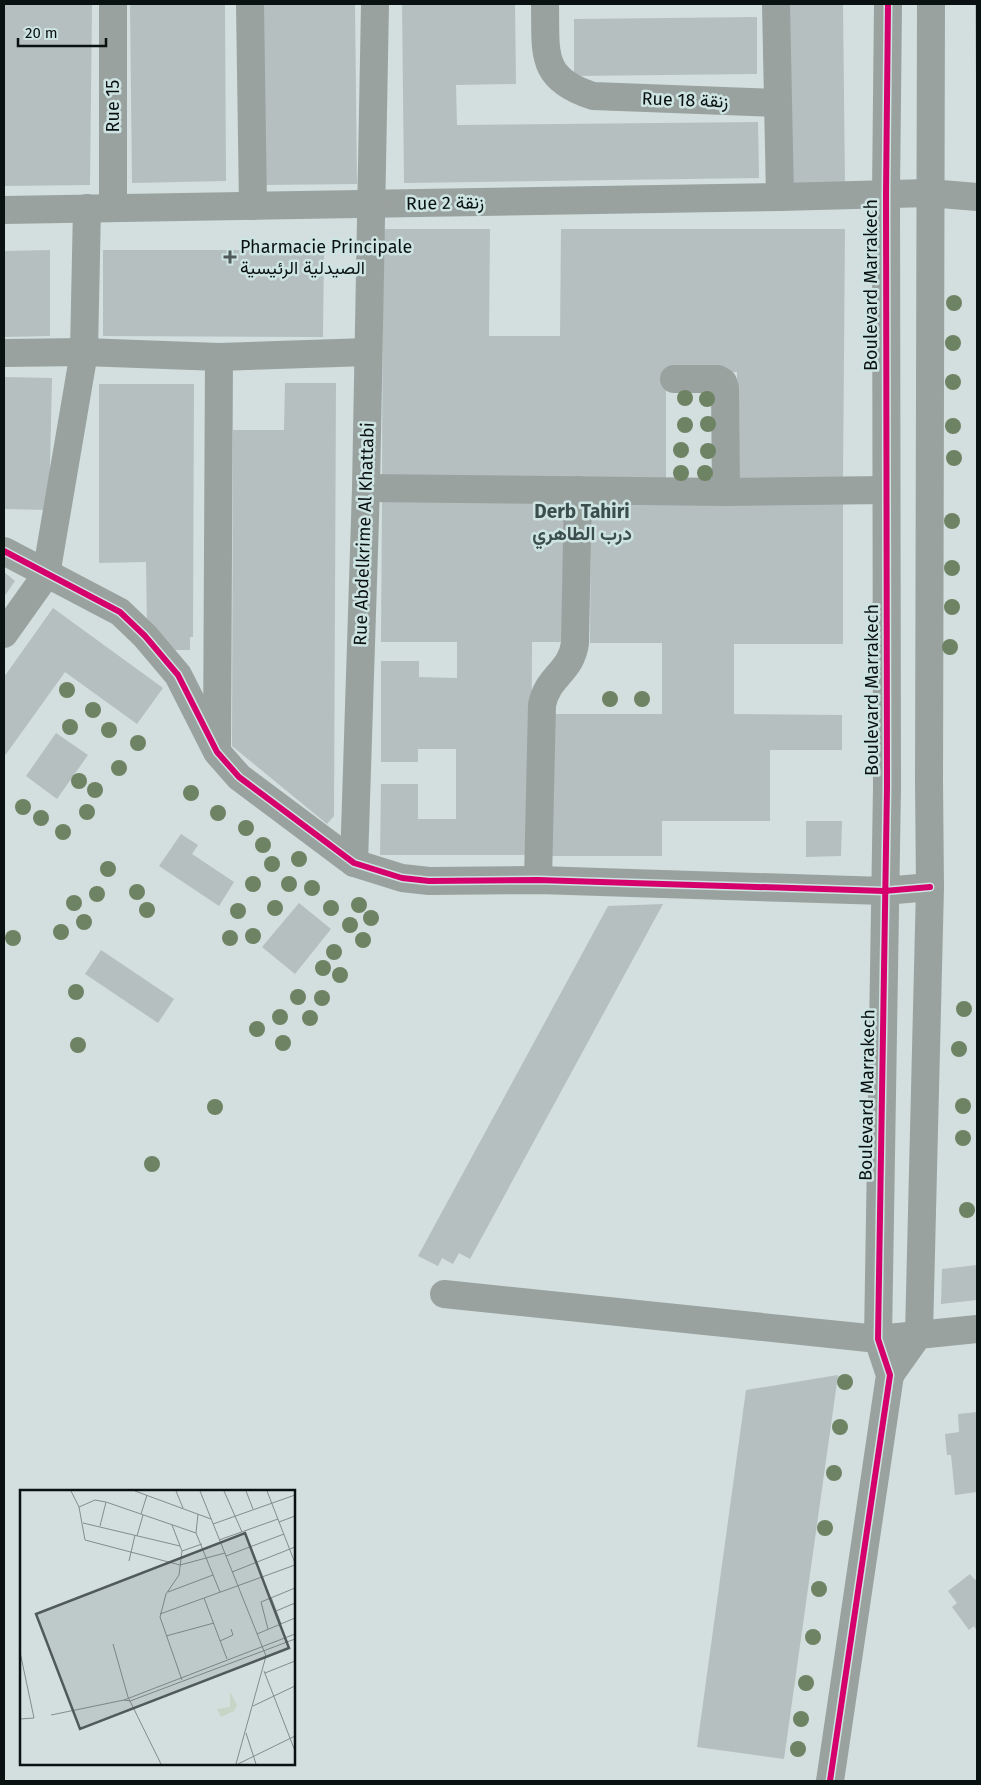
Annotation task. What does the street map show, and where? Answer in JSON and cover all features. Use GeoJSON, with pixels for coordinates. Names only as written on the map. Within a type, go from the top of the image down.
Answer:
{"type":"FeatureCollection","features":[{"type":"Feature","properties":{"kind":"street","name":"Rue 15"},"geometry":{"type":"LineString","coordinates":[[46,574],[84,352],[100,208],[113,4]]}},
{"type":"Feature","properties":{"kind":"street"},"geometry":{"type":"LineString","coordinates":[[250,4],[253,206]]}},
{"type":"Feature","properties":{"kind":"street","name":"Rue Abdelkrime Al Khattabi"},"geometry":{"type":"LineString","coordinates":[[354,863],[373,204],[375,4]]}},
{"type":"Feature","properties":{"kind":"street","name":"Rue 18 زنقة"},"geometry":{"type":"LineString","coordinates":[[545,4],[546,48],[550,65],[556,76],[566,85],[593,96],[777,103]]}},
{"type":"Feature","properties":{"kind":"street"},"geometry":{"type":"LineString","coordinates":[[776,4],[780,197]]}},
{"type":"Feature","properties":{"kind":"street","name":"Boulevard Marrakech"},"geometry":{"type":"LineString","coordinates":[[888,4],[886,193],[887,787],[878,1339],[890,1375]]}},
{"type":"Feature","properties":{"kind":"street"},"geometry":{"type":"LineString","coordinates":[[830,1781],[890,1375],[919,1334],[930,888],[930,4]]}},
{"type":"Feature","properties":{"kind":"street","name":"Rue 2 زنقة"},"geometry":{"type":"LineString","coordinates":[[4,210],[780,197],[886,193],[929,193],[977,197]]}},
{"type":"Feature","properties":{"kind":"street"},"geometry":{"type":"LineString","coordinates":[[4,353],[84,352],[219,357],[368,352]]}},
{"type":"Feature","properties":{"kind":"street"},"geometry":{"type":"LineString","coordinates":[[217,752],[219,357]]}},
{"type":"Feature","properties":{"kind":"street"},"geometry":{"type":"LineString","coordinates":[[674,379],[718,379],[725,388],[726,492]]}},
{"type":"Feature","properties":{"kind":"street"},"geometry":{"type":"LineString","coordinates":[[366,488],[726,492],[886,490]]}},
{"type":"Feature","properties":{"kind":"street"},"geometry":{"type":"LineString","coordinates":[[538,880],[542,705],[545,692],[552,679],[565,670],[573,657],[575,643],[578,490]]}},
{"type":"Feature","properties":{"kind":"street"},"geometry":{"type":"LineString","coordinates":[[4,551],[120,612],[145,636],[178,675],[217,752],[239,777],[354,863],[402,878],[429,882],[538,880],[884,891],[930,888]]}},
{"type":"Feature","properties":{"kind":"street"},"geometry":{"type":"LineString","coordinates":[[4,634],[46,574]]}},
{"type":"Feature","properties":{"kind":"street"},"geometry":{"type":"LineString","coordinates":[[444,1294],[878,1339],[977,1329]]}},
{"type":"Feature","properties":{"kind":"building"},"geometry":{"type":"Polygon","coordinates":[[[4,4],[92,4],[90,185],[4,186],[4,4]]]}},
{"type":"Feature","properties":{"kind":"building"},"geometry":{"type":"Polygon","coordinates":[[[130,4],[225,4],[226,181],[132,183],[130,4]]]}},
{"type":"Feature","properties":{"kind":"building"},"geometry":{"type":"Polygon","coordinates":[[[263,4],[355,4],[357,184],[265,185],[263,4]]]}},
{"type":"Feature","properties":{"kind":"building"},"geometry":{"type":"Polygon","coordinates":[[[402,4],[515,4],[516,84],[456,85],[457,125],[758,122],[759,178],[404,183],[402,4]]]}},
{"type":"Feature","properties":{"kind":"building"},"geometry":{"type":"Polygon","coordinates":[[[785,4],[843,4],[845,187],[787,188],[785,4]]]}},
{"type":"Feature","properties":{"kind":"building"},"geometry":{"type":"Polygon","coordinates":[[[975,4],[977,4],[977,82],[976,82],[975,4]]]}},
{"type":"Feature","properties":{"kind":"building"},"geometry":{"type":"Polygon","coordinates":[[[757,17],[757,74],[574,76],[574,19],[757,17]]]}},
{"type":"Feature","properties":{"kind":"building"},"geometry":{"type":"Polygon","coordinates":[[[383,229],[490,229],[489,336],[560,336],[561,229],[845,229],[843,480],[737,479],[737,372],[666,372],[666,479],[382,479],[383,229]]]}},
{"type":"Feature","properties":{"kind":"building"},"geometry":{"type":"Polygon","coordinates":[[[50,250],[50,336],[4,337],[4,251],[50,250]]]}},
{"type":"Feature","properties":{"kind":"building"},"geometry":{"type":"Polygon","coordinates":[[[103,250],[324,250],[323,337],[103,336],[103,250]]]}},
{"type":"Feature","properties":{"kind":"building"},"geometry":{"type":"Polygon","coordinates":[[[4,377],[52,378],[49,510],[4,509],[4,377]]]}},
{"type":"Feature","properties":{"kind":"building"},"geometry":{"type":"Polygon","coordinates":[[[285,383],[336,383],[334,816],[327,824],[232,746],[233,430],[284,430],[285,383]]]}},
{"type":"Feature","properties":{"kind":"building"},"geometry":{"type":"Polygon","coordinates":[[[99,384],[194,384],[193,637],[190,637],[190,650],[175,650],[147,629],[146,562],[99,563],[99,384]]]}},
{"type":"Feature","properties":{"kind":"building"},"geometry":{"type":"Polygon","coordinates":[[[382,500],[564,500],[564,642],[532,642],[531,855],[380,855],[381,784],[418,784],[418,819],[456,819],[456,749],[418,749],[418,762],[381,762],[381,661],[419,661],[419,677],[457,678],[457,642],[381,642],[382,500]]]}},
{"type":"Feature","properties":{"kind":"building"},"geometry":{"type":"Polygon","coordinates":[[[591,501],[843,501],[843,644],[734,644],[734,714],[842,715],[842,750],[770,750],[770,821],[662,821],[662,856],[552,856],[553,714],[662,714],[662,643],[590,643],[591,501]]]}},
{"type":"Feature","properties":{"kind":"building"},"geometry":{"type":"Polygon","coordinates":[[[4,572],[15,581],[4,597],[4,572]]]}},
{"type":"Feature","properties":{"kind":"building"},"geometry":{"type":"Polygon","coordinates":[[[53,608],[163,688],[137,724],[65,672],[4,757],[4,677],[53,608]]]}},
{"type":"Feature","properties":{"kind":"building"},"geometry":{"type":"Polygon","coordinates":[[[56,733],[88,755],[57,799],[26,776],[56,733]]]}},
{"type":"Feature","properties":{"kind":"building"},"geometry":{"type":"Polygon","coordinates":[[[806,821],[842,821],[841,856],[806,857],[806,821]]]}},
{"type":"Feature","properties":{"kind":"building"},"geometry":{"type":"Polygon","coordinates":[[[181,834],[198,845],[192,854],[234,882],[219,906],[159,866],[181,834]]]}},
{"type":"Feature","properties":{"kind":"building"},"geometry":{"type":"Polygon","coordinates":[[[299,903],[331,929],[295,974],[262,947],[299,903]]]}},
{"type":"Feature","properties":{"kind":"building"},"geometry":{"type":"Polygon","coordinates":[[[663,904],[470,1259],[459,1253],[453,1264],[442,1258],[438,1266],[418,1256],[608,906],[663,904]]]}},
{"type":"Feature","properties":{"kind":"building"},"geometry":{"type":"Polygon","coordinates":[[[101,950],[174,999],[158,1023],[85,974],[101,950]]]}},
{"type":"Feature","properties":{"kind":"building"},"geometry":{"type":"Polygon","coordinates":[[[977,1265],[977,1300],[941,1304],[942,1269],[977,1265]]]}},
{"type":"Feature","properties":{"kind":"building"},"geometry":{"type":"Polygon","coordinates":[[[838,1375],[784,1759],[697,1747],[746,1390],[838,1375]]]}},
{"type":"Feature","properties":{"kind":"building"},"geometry":{"type":"Polygon","coordinates":[[[977,1412],[977,1492],[955,1495],[951,1455],[947,1455],[945,1434],[959,1432],[958,1414],[977,1412]]]}},
{"type":"Feature","properties":{"kind":"building"},"geometry":{"type":"Polygon","coordinates":[[[970,1574],[975,1580],[977,1578],[977,1631],[974,1626],[969,1630],[952,1607],[957,1603],[948,1591],[970,1574]]]}},
{"type":"Feature","properties":{"kind":"cycle path"},"geometry":{"type":"LineString","coordinates":[[830,1781],[890,1375],[878,1339],[887,787],[886,193],[888,4]]}},
{"type":"Feature","properties":{"kind":"cycle path"},"geometry":{"type":"LineString","coordinates":[[4,551],[120,612],[145,636],[178,675],[217,752],[239,777],[354,863],[402,878],[429,881],[538,880],[884,891],[930,887]]}},
{"type":"Feature","properties":{"kind":"place","name":"Pharmacie Principale الصيدلية الرئيسية"},"geometry":{"type":"Point","coordinates":[230,257]}},
{"type":"Feature","properties":{"kind":"district","name":"Derb Tahiri درب الطاهري"},"geometry":{"type":"Point","coordinates":[582,522]}}]}
